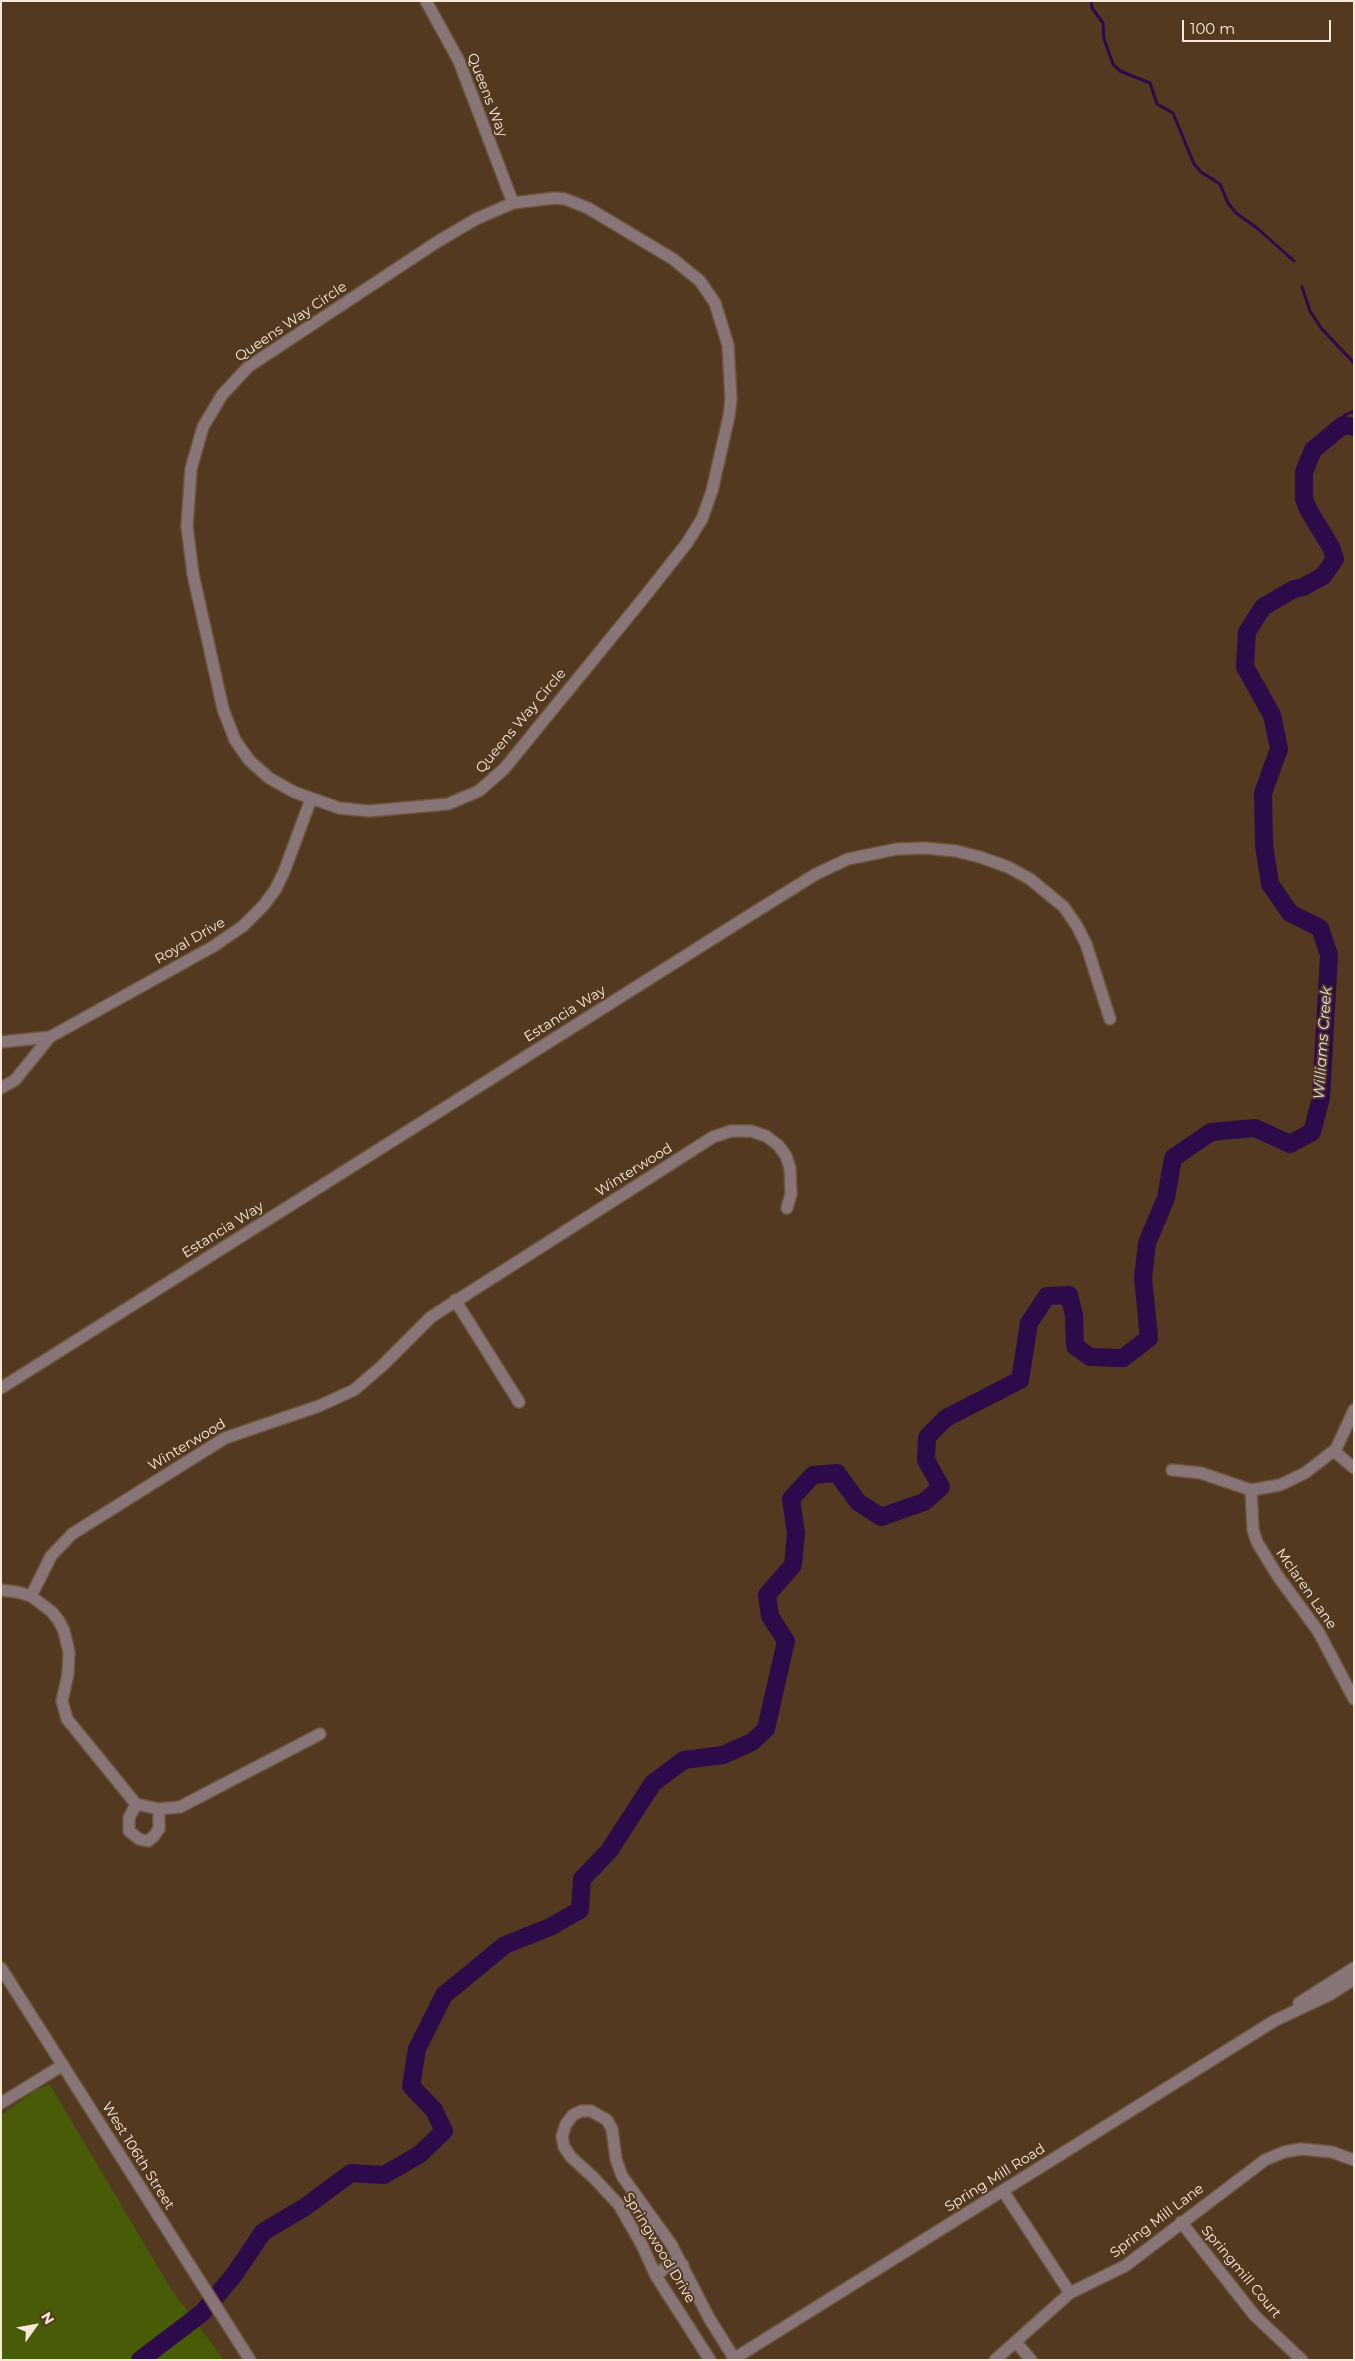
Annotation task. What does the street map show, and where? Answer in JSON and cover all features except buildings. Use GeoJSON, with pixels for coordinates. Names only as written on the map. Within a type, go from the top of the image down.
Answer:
{"type":"FeatureCollection","features":[{"type":"Feature","properties":{"kind":"street","name":"Queens Way"},"geometry":{"type":"LineString","coordinates":[[426,1],[459,61],[513,203]]}},
{"type":"Feature","properties":{"kind":"street","name":"Queens Way Circle"},"geometry":{"type":"LineString","coordinates":[[554,198],[565,199],[588,208],[649,244],[688,270],[700,280],[715,302],[728,345],[731,392],[730,416],[708,504],[691,537],[646,595],[504,769],[480,790],[448,804],[369,811],[339,808],[311,799],[279,784],[256,767],[235,740],[223,709],[188,547],[188,499],[198,440],[209,414],[222,395],[254,363],[456,230],[513,203],[554,198]]}},
{"type":"Feature","properties":{"kind":"street","name":"Royal Drive"},"geometry":{"type":"LineString","coordinates":[[1,1088],[15,1080],[50,1037],[214,946],[243,926],[264,905],[275,890],[284,872],[311,799]]}},
{"type":"Feature","properties":{"kind":"street","name":"Estancia Way"},"geometry":{"type":"LineString","coordinates":[[1,1388],[738,922],[816,874],[848,859],[897,849],[948,851],[980,857],[1008,867],[1030,880],[1064,907],[1077,926],[1086,944],[1110,1019]]}},
{"type":"Feature","properties":{"kind":"street","name":"Royal Drive"},"geometry":{"type":"LineString","coordinates":[[1,1042],[50,1037]]}},
{"type":"Feature","properties":{"kind":"street","name":"Winterwood"},"geometry":{"type":"LineString","coordinates":[[31,1596],[52,1556],[72,1534],[225,1438],[319,1406],[354,1390],[382,1366],[416,1330],[455,1300],[722,1134],[751,1132],[766,1136],[779,1146],[786,1156],[790,1168],[791,1194],[787,1208]]}},
{"type":"Feature","properties":{"kind":"street"},"geometry":{"type":"LineString","coordinates":[[455,1300],[519,1402]]}},
{"type":"Feature","properties":{"kind":"street"},"geometry":{"type":"LineString","coordinates":[[1172,1470],[1201,1473],[1251,1490],[1266,1489],[1291,1481],[1318,1465],[1334,1451],[1341,1441],[1354,1410]]}},
{"type":"Feature","properties":{"kind":"street"},"geometry":{"type":"LineString","coordinates":[[1334,1451],[1354,1468]]}},
{"type":"Feature","properties":{"kind":"street","name":"Mclaren Lane"},"geometry":{"type":"LineString","coordinates":[[1251,1490],[1253,1530],[1257,1542],[1277,1575],[1318,1631],[1354,1699]]}},
{"type":"Feature","properties":{"kind":"street"},"geometry":{"type":"LineString","coordinates":[[1,1590],[31,1596],[52,1612],[62,1626],[68,1641],[68,1674],[62,1701],[67,1719],[136,1804],[170,1810],[192,1803],[320,1734]]}},
{"type":"Feature","properties":{"kind":"street"},"geometry":{"type":"LineString","coordinates":[[136,1804],[129,1818],[129,1830],[139,1839],[148,1840],[160,1829],[159,1809]]}},
{"type":"Feature","properties":{"kind":"street","name":"West 106th Street"},"geometry":{"type":"LineString","coordinates":[[1,1968],[250,2360]]}},
{"type":"Feature","properties":{"kind":"street","name":"Spring Mill Road"},"geometry":{"type":"LineString","coordinates":[[1274,2021],[1279,2015],[1354,1968]]}},
{"type":"Feature","properties":{"kind":"street","name":"Spring Mill Road"},"geometry":{"type":"LineString","coordinates":[[733,2359],[1274,2021],[1332,1994],[1354,1979]]}},
{"type":"Feature","properties":{"kind":"street"},"geometry":{"type":"LineString","coordinates":[[1,2103],[63,2064]]}},
{"type":"Feature","properties":{"kind":"street","name":"Springwood Drive"},"geometry":{"type":"LineString","coordinates":[[710,2360],[656,2276],[642,2245],[619,2205],[594,2177],[571,2157],[564,2147],[562,2136],[566,2124],[573,2115],[581,2111],[591,2111],[607,2120],[612,2129],[616,2159],[622,2176],[671,2244],[709,2318],[733,2359]]}},
{"type":"Feature","properties":{"kind":"street","name":"Spring Mill Lane"},"geometry":{"type":"LineString","coordinates":[[994,2360],[1070,2293],[1125,2266],[1265,2160],[1284,2152],[1314,2150],[1332,2152],[1354,2160]]}},
{"type":"Feature","properties":{"kind":"street"},"geometry":{"type":"LineString","coordinates":[[1003,2191],[1070,2293]]}},
{"type":"Feature","properties":{"kind":"street","name":"Springmill Court"},"geometry":{"type":"LineString","coordinates":[[1181,2222],[1255,2316],[1302,2360]]}},
{"type":"Feature","properties":{"kind":"street"},"geometry":{"type":"LineString","coordinates":[[656,2276],[673,2263],[683,2266]]}},
{"type":"Feature","properties":{"kind":"street"},"geometry":{"type":"LineString","coordinates":[[1016,2342],[1031,2360]]}},
{"type":"Feature","properties":{"kind":"green space"},"geometry":{"type":"Polygon","coordinates":[[[50,2085],[171,2289],[224,2360],[1,2360],[1,2115],[37,2089],[50,2085]]]}},
{"type":"Feature","properties":{"kind":"waterway"},"geometry":{"type":"LineString","coordinates":[[1091,1],[1092,8],[1103,23],[1104,39],[1113,64],[1120,71],[1150,83],[1157,104],[1173,113],[1194,164],[1201,172],[1220,184],[1228,203],[1236,213],[1257,228],[1294,261]]}},
{"type":"Feature","properties":{"kind":"waterway"},"geometry":{"type":"LineString","coordinates":[[1302,287],[1310,311],[1321,328],[1354,363]]}},
{"type":"Feature","properties":{"kind":"waterway"},"geometry":{"type":"LineString","coordinates":[[1338,429],[1345,415],[1354,411]]}},
{"type":"Feature","properties":{"kind":"waterway","name":"Williams Creek"},"geometry":{"type":"LineString","coordinates":[[140,2360],[202,2313],[234,2275],[263,2232],[305,2207],[351,2173],[384,2175],[420,2154],[444,2131],[434,2110],[411,2086],[417,2049],[444,1995],[505,1945],[550,1927],[580,1910],[582,1879],[609,1851],[653,1783],[684,1760],[723,1755],[752,1742],[766,1729],[786,1641],[770,1616],[767,1595],[793,1565],[796,1533],[791,1499],[813,1475],[837,1473],[858,1502],[881,1517],[924,1502],[941,1487],[926,1460],[927,1437],[946,1418],[1020,1380],[1029,1323],[1047,1296],[1069,1295],[1074,1315],[1075,1346],[1090,1357],[1123,1358],[1149,1338],[1143,1278],[1147,1243],[1166,1198],[1173,1158],[1211,1132],[1255,1128],[1290,1144],[1312,1132],[1321,1098],[1329,955],[1320,928],[1290,913],[1270,884],[1264,845],[1263,793],[1279,749],[1272,715],[1245,667],[1247,632],[1263,607],[1294,589],[1303,587],[1323,576],[1335,559],[1331,547],[1309,511],[1304,499],[1304,472],[1313,450],[1343,425],[1354,427]]}}]}
